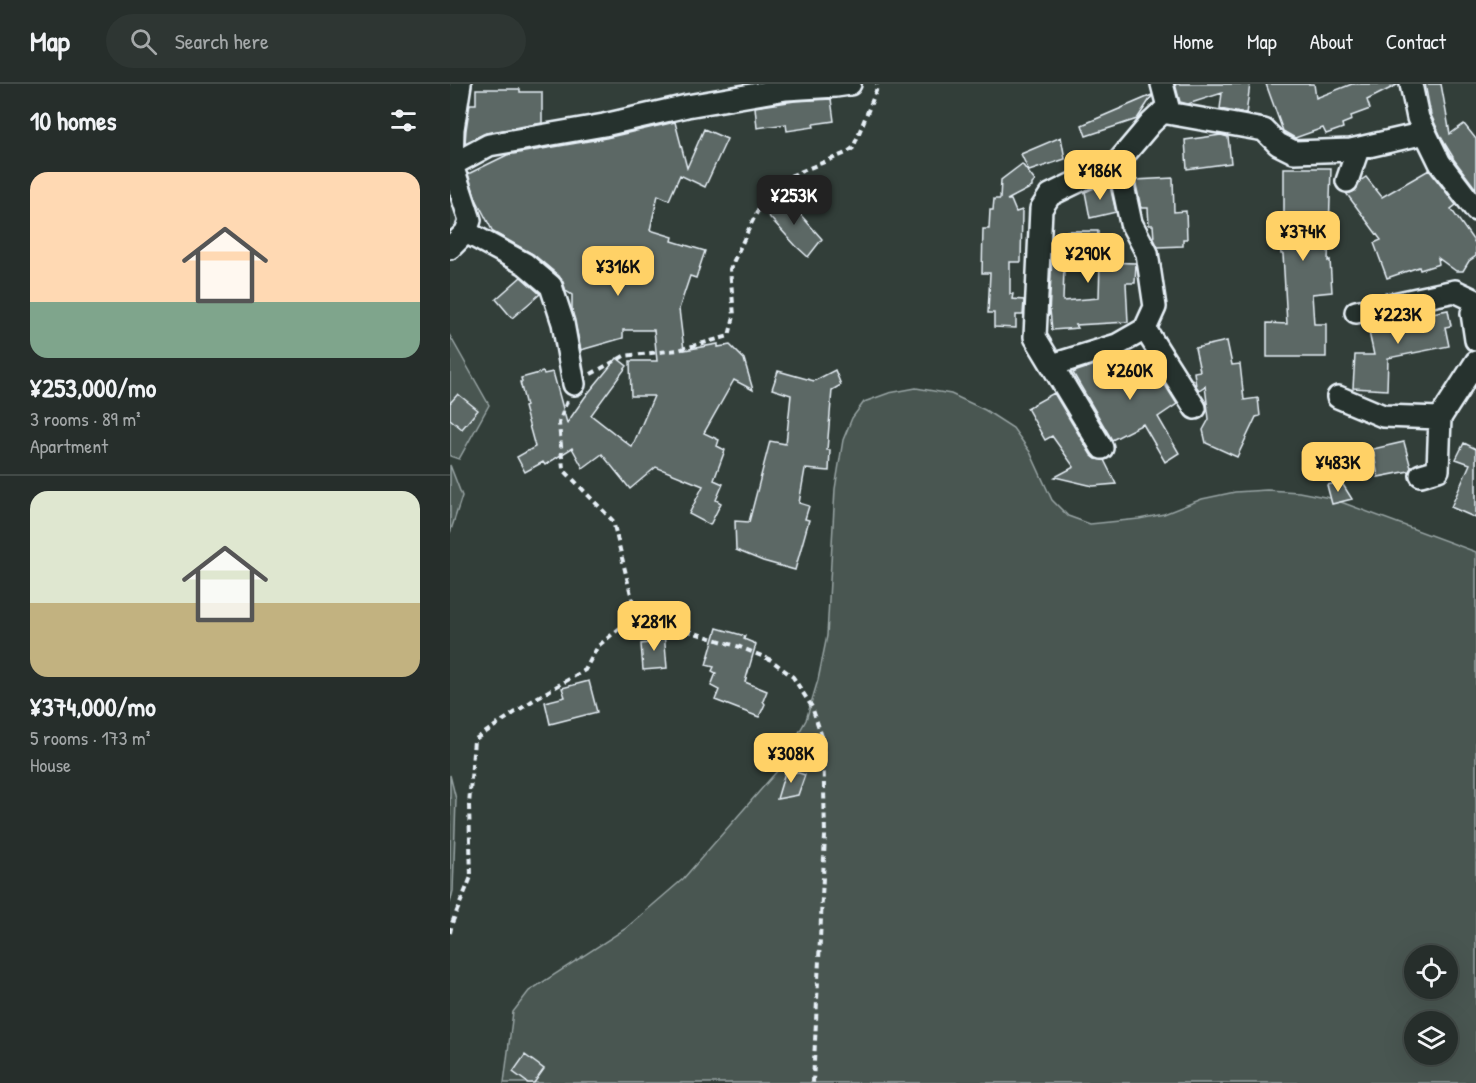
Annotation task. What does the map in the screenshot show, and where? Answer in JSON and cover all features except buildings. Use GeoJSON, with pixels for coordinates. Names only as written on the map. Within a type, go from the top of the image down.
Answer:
{"type":"FeatureCollection","features":[{"type":"Feature","properties":{"kind":"street"},"geometry":{"type":"LineString","coordinates":[[450,248],[466,232],[470,220],[452,165],[453,129],[460,84]]}},
{"type":"Feature","properties":{"kind":"street"},"geometry":{"type":"LineString","coordinates":[[452,165],[489,145],[604,125],[687,105],[786,89],[846,84]]}},
{"type":"Feature","properties":{"kind":"street"},"geometry":{"type":"LineString","coordinates":[[1102,448],[1035,337],[1041,209],[1050,195],[1118,162],[1168,106],[1162,84]]}},
{"type":"Feature","properties":{"kind":"street"},"geometry":{"type":"LineString","coordinates":[[1411,84],[1418,118],[1440,163],[1476,210]]}},
{"type":"Feature","properties":{"kind":"street"},"geometry":{"type":"LineString","coordinates":[[1162,112],[1264,130],[1278,144],[1294,152],[1358,149],[1425,133]]}},
{"type":"Feature","properties":{"kind":"street"},"geometry":{"type":"LineString","coordinates":[[1347,181],[1358,149]]}},
{"type":"Feature","properties":{"kind":"street"},"geometry":{"type":"LineString","coordinates":[[1052,365],[1118,345],[1145,329],[1155,307],[1147,253],[1131,223],[1118,162]]}},
{"type":"Feature","properties":{"kind":"street"},"geometry":{"type":"LineString","coordinates":[[466,232],[525,264],[551,286],[563,323],[574,384]]}},
{"type":"Feature","properties":{"kind":"street"},"geometry":{"type":"LineString","coordinates":[[1356,312],[1455,291],[1476,303],[1472,313],[1476,340]]}},
{"type":"Feature","properties":{"kind":"street"},"geometry":{"type":"LineString","coordinates":[[1145,329],[1195,408]]}},
{"type":"Feature","properties":{"kind":"street"},"geometry":{"type":"LineString","coordinates":[[1421,476],[1438,470],[1440,418],[1476,362]]}},
{"type":"Feature","properties":{"kind":"street"},"geometry":{"type":"LineString","coordinates":[[1338,397],[1383,416],[1440,418]]}},
{"type":"Feature","properties":{"kind":"path"},"geometry":{"type":"LineString","coordinates":[[636,615],[613,521],[562,469],[559,423],[574,384],[624,356],[678,350],[729,336],[734,316],[730,269],[764,201],[790,176],[853,148],[878,84]]}},
{"type":"Feature","properties":{"kind":"path"},"geometry":{"type":"LineString","coordinates":[[450,933],[471,877],[469,804],[474,740],[585,669],[598,646],[636,615]]}},
{"type":"Feature","properties":{"kind":"path"},"geometry":{"type":"LineString","coordinates":[[636,615],[740,647],[771,660],[793,677],[812,707],[823,740],[825,836],[813,1083]]}},
{"type":"Feature","properties":{"kind":"shaded area"},"geometry":{"type":"Polygon","coordinates":[[[450,336],[489,405],[459,459],[450,456],[450,336]]]}},
{"type":"Feature","properties":{"kind":"shaded area"},"geometry":{"type":"Polygon","coordinates":[[[916,388],[951,394],[985,410],[1013,428],[1030,452],[1052,500],[1068,516],[1090,524],[1164,514],[1202,499],[1235,492],[1267,490],[1299,492],[1330,498],[1476,552],[1476,1083],[504,1083],[513,1012],[529,991],[625,929],[683,879],[778,770],[806,720],[818,680],[827,636],[835,489],[843,440],[852,418],[864,402],[889,393],[916,388]]]}},
{"type":"Feature","properties":{"kind":"shaded area"},"geometry":{"type":"Polygon","coordinates":[[[450,465],[462,496],[450,533],[450,465]]]}},
{"type":"Feature","properties":{"kind":"shaded area"},"geometry":{"type":"Polygon","coordinates":[[[450,775],[456,799],[453,891],[450,903],[450,775]]]}}]}
